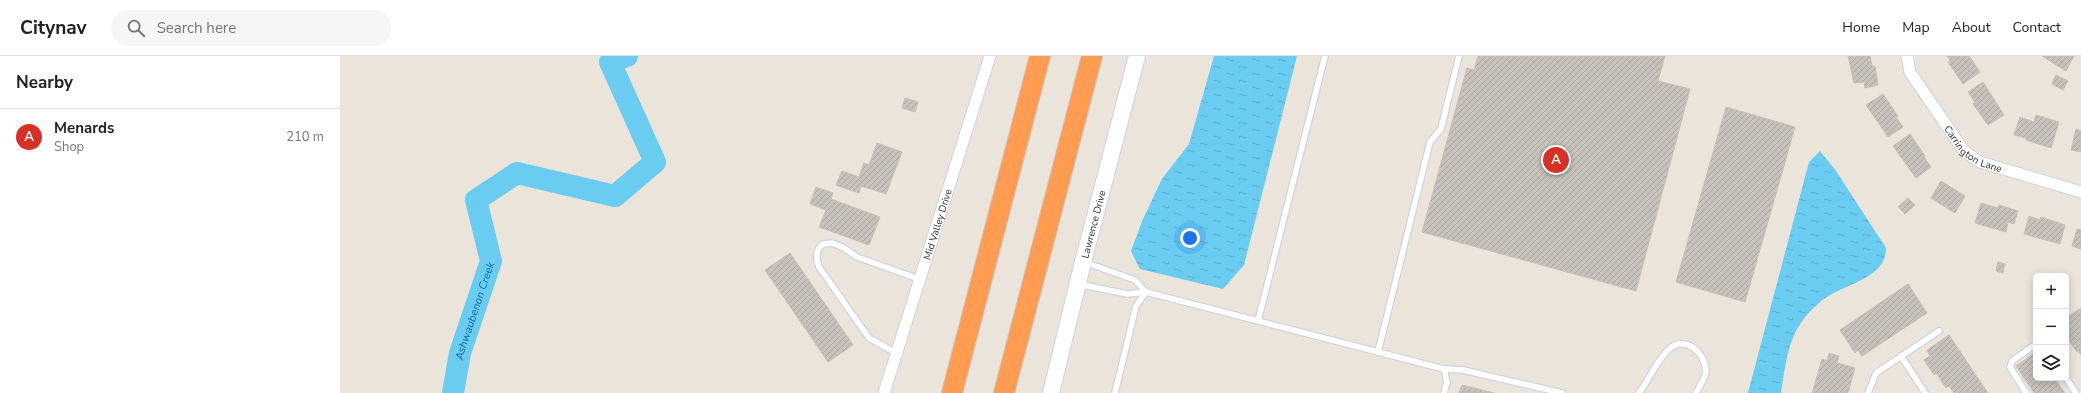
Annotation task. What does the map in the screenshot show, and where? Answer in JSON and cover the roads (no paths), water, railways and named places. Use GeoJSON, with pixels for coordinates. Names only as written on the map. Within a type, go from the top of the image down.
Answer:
{"type":"FeatureCollection","features":[{"type":"Feature","properties":{"kind":"highway"},"geometry":{"type":"LineString","coordinates":[[952,393],[1040,56]]}},
{"type":"Feature","properties":{"kind":"highway"},"geometry":{"type":"LineString","coordinates":[[1004,393],[1092,56]]}},
{"type":"Feature","properties":{"kind":"main road","name":"Lawrence Drive"},"geometry":{"type":"LineString","coordinates":[[1051,393],[1082,262],[1137,56]]}},
{"type":"Feature","properties":{"kind":"street","name":"Mid Valley Drive"},"geometry":{"type":"LineString","coordinates":[[884,393],[990,56]]}},
{"type":"Feature","properties":{"kind":"street","name":"Carrington Lane"},"geometry":{"type":"LineString","coordinates":[[1907,56],[1910,72],[1964,151],[1980,162],[2081,192]]}},
{"type":"Feature","properties":{"kind":"lane"},"geometry":{"type":"LineString","coordinates":[[1258,321],[1325,56]]}},
{"type":"Feature","properties":{"kind":"lane"},"geometry":{"type":"LineString","coordinates":[[1378,352],[1430,142],[1441,129],[1459,56]]}},
{"type":"Feature","properties":{"kind":"lane"},"geometry":{"type":"LineString","coordinates":[[896,353],[869,338],[819,267],[816,261],[817,252],[823,244],[832,244],[844,248],[857,257],[919,279]]}},
{"type":"Feature","properties":{"kind":"lane"},"geometry":{"type":"LineString","coordinates":[[1082,262],[1135,280],[1146,292]]}},
{"type":"Feature","properties":{"kind":"lane"},"geometry":{"type":"LineString","coordinates":[[1078,284],[1127,294],[1146,292],[1444,369],[1463,370],[1562,393]]}},
{"type":"Feature","properties":{"kind":"lane"},"geometry":{"type":"LineString","coordinates":[[1115,393],[1136,306],[1146,292]]}},
{"type":"Feature","properties":{"kind":"lane"},"geometry":{"type":"LineString","coordinates":[[1868,393],[1876,373],[1938,331]]}},
{"type":"Feature","properties":{"kind":"lane"},"geometry":{"type":"LineString","coordinates":[[1638,393],[1668,350],[1681,343],[1691,345],[1699,352],[1704,364],[1706,372],[1696,393]]}},
{"type":"Feature","properties":{"kind":"lane"},"geometry":{"type":"LineString","coordinates":[[2026,393],[2010,367],[2012,361],[2035,345]]}},
{"type":"Feature","properties":{"kind":"lane"},"geometry":{"type":"LineString","coordinates":[[1902,356],[1925,393]]}},
{"type":"Feature","properties":{"kind":"lane"},"geometry":{"type":"LineString","coordinates":[[1444,369],[1447,382],[1444,393]]}},
{"type":"Feature","properties":{"kind":"lane"},"geometry":{"type":"LineString","coordinates":[[2068,381],[2076,393]]}},
{"type":"Feature","properties":{"kind":"water"},"geometry":{"type":"Polygon","coordinates":[[[1214,56],[1297,56],[1244,265],[1223,289],[1140,269],[1131,251],[1143,219],[1162,179],[1189,144],[1214,56]]]}},
{"type":"Feature","properties":{"kind":"water"},"geometry":{"type":"Polygon","coordinates":[[[1820,151],[1836,171],[1886,248],[1884,258],[1880,267],[1872,273],[1824,299],[1805,317],[1793,337],[1790,346],[1781,393],[1748,393],[1809,162],[1820,151]]]}},
{"type":"Feature","properties":{"kind":"waterway","name":"Ashwaubenon Creek"},"geometry":{"type":"LineString","coordinates":[[453,393],[460,353],[491,261],[476,200],[517,173],[615,196],[655,162],[610,62],[627,56]]}},
{"type":"Feature","properties":{"kind":"place","name":"Menards"},"geometry":{"type":"Point","coordinates":[1556,160]}}]}
